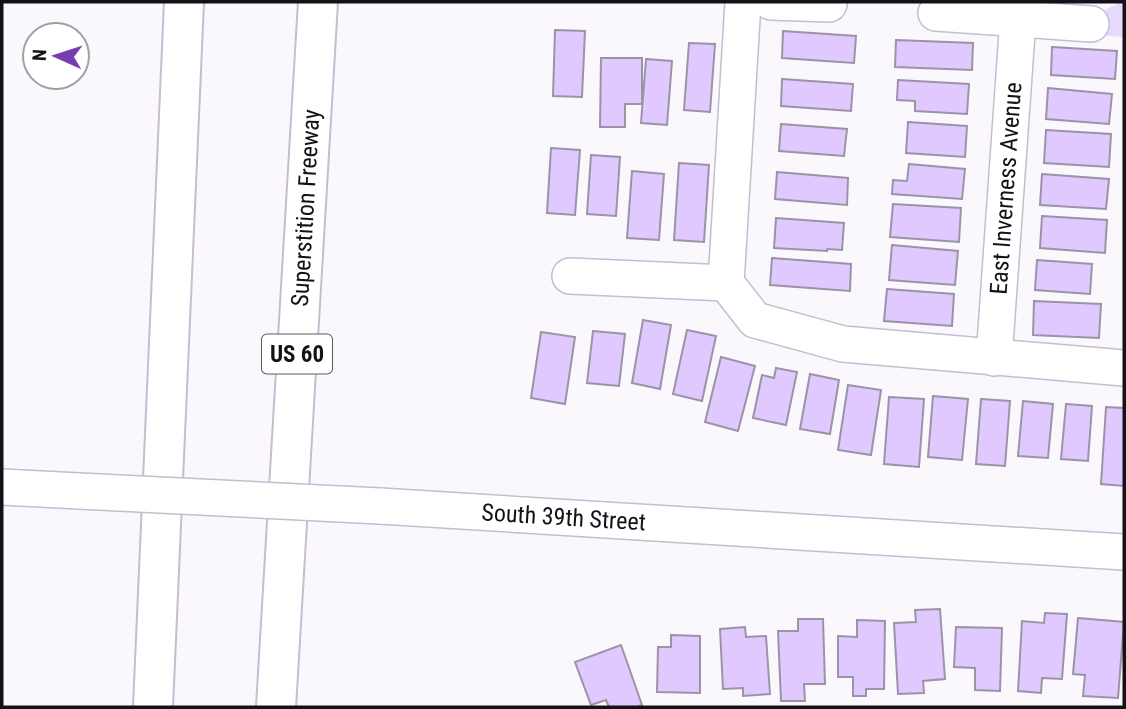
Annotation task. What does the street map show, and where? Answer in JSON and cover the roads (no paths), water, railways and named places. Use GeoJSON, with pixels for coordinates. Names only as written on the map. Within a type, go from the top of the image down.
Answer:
{"type":"FeatureCollection","features":[{"type":"Feature","properties":{"kind":"highway"},"geometry":{"type":"LineString","coordinates":[[153,707],[184,2]]}},
{"type":"Feature","properties":{"kind":"highway","name":"Superstition Freeway"},"geometry":{"type":"LineString","coordinates":[[276,707],[318,2]]}},
{"type":"Feature","properties":{"kind":"highway"},"geometry":{"type":"LineString","coordinates":[[131,707],[165,439]]}},
{"type":"Feature","properties":{"kind":"street"},"geometry":{"type":"LineString","coordinates":[[743,2],[726,283],[754,320],[843,344],[1124,368]]}},
{"type":"Feature","properties":{"kind":"street"},"geometry":{"type":"LineString","coordinates":[[771,2],[829,4]]}},
{"type":"Feature","properties":{"kind":"street"},"geometry":{"type":"LineString","coordinates":[[936,13],[1091,24]]}},
{"type":"Feature","properties":{"kind":"street","name":"East Inverness Avenue"},"geometry":{"type":"LineString","coordinates":[[994,358],[1017,19]]}},
{"type":"Feature","properties":{"kind":"street"},"geometry":{"type":"LineString","coordinates":[[570,276],[726,283]]}},
{"type":"Feature","properties":{"kind":"street","name":"South 39th Street"},"geometry":{"type":"LineString","coordinates":[[2,487],[380,506],[1124,552]]}}]}
